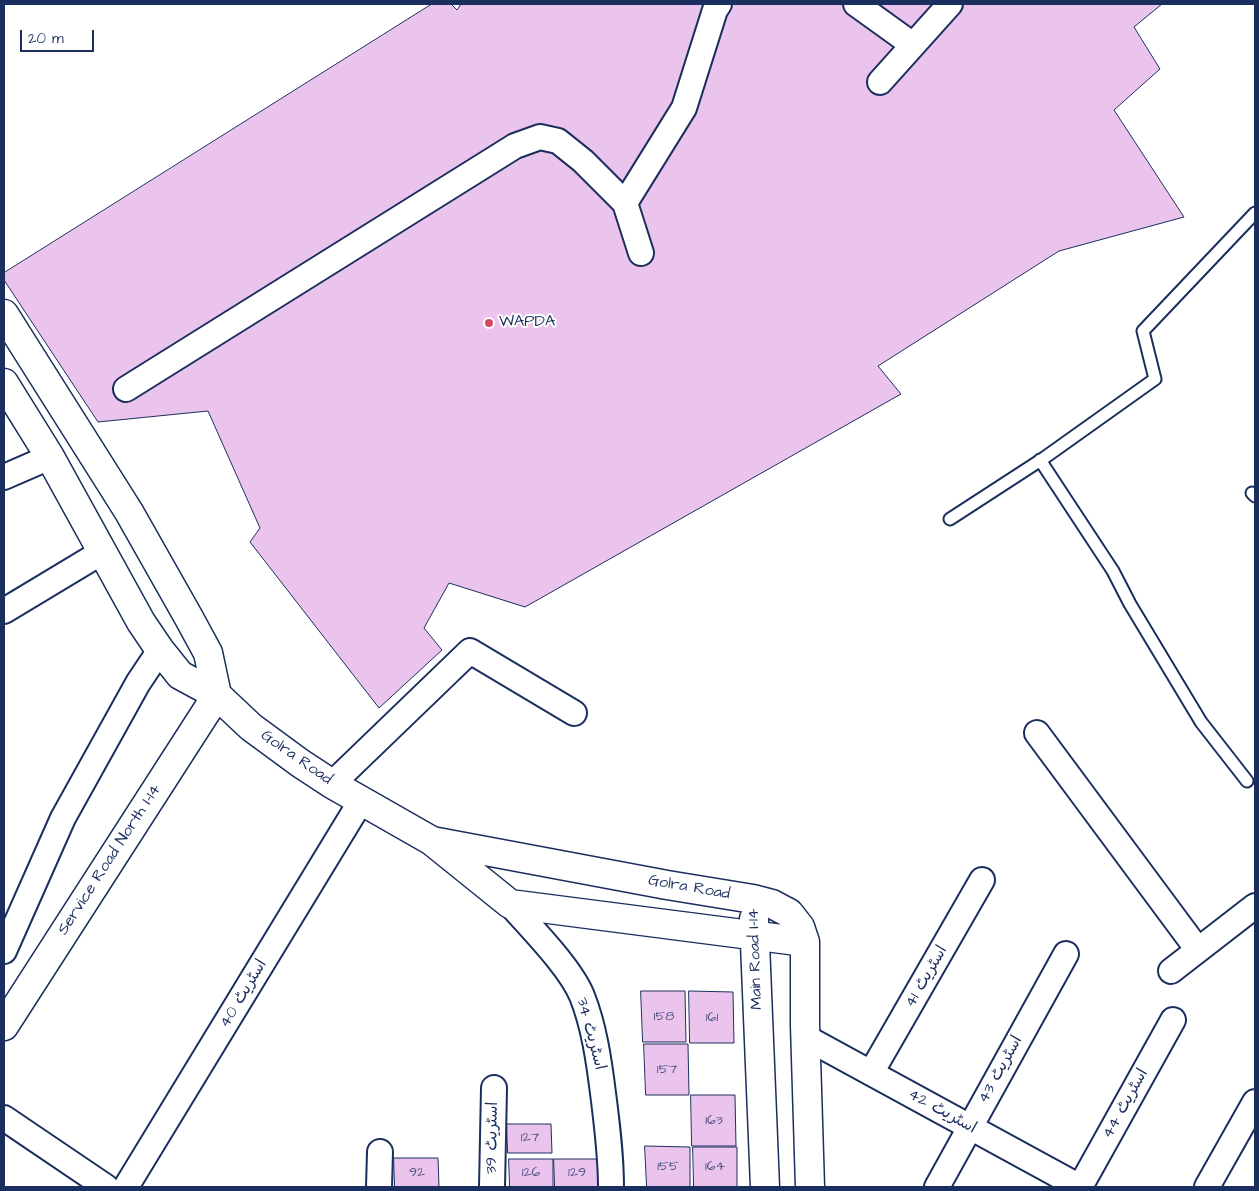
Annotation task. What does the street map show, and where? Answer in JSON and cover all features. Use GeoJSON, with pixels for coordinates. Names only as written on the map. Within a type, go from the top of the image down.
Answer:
{"type":"FeatureCollection","features":[{"type":"Feature","properties":{"kind":"main road"},"geometry":{"type":"LineString","coordinates":[[4,314],[129,512],[180,602],[208,653],[217,695]]}},
{"type":"Feature","properties":{"kind":"main road","name":"Golra Road"},"geometry":{"type":"LineString","coordinates":[[4,382],[50,457],[141,622],[180,675],[217,695],[251,727],[332,784],[432,841],[667,885],[753,899]]}},
{"type":"Feature","properties":{"kind":"main road","name":"Service Road North I-14"},"geometry":{"type":"LineString","coordinates":[[4,1026],[217,695]]}},
{"type":"Feature","properties":{"kind":"main road"},"geometry":{"type":"LineString","coordinates":[[432,841],[510,904],[804,942]]}},
{"type":"Feature","properties":{"kind":"main road","name":"Main Road I-14"},"geometry":{"type":"LineString","coordinates":[[765,1187],[753,899],[772,904],[789,913],[800,927],[804,942],[810,1187]]}},
{"type":"Feature","properties":{"kind":"street"},"geometry":{"type":"LineString","coordinates":[[625,203],[684,108],[719,4]]}},
{"type":"Feature","properties":{"kind":"street"},"geometry":{"type":"LineString","coordinates":[[856,4],[913,45]]}},
{"type":"Feature","properties":{"kind":"street"},"geometry":{"type":"LineString","coordinates":[[880,82],[950,4]]}},
{"type":"Feature","properties":{"kind":"street"},"geometry":{"type":"LineString","coordinates":[[126,389],[515,146],[540,137],[558,141],[583,160],[625,203],[641,253]]}},
{"type":"Feature","properties":{"kind":"street"},"geometry":{"type":"LineString","coordinates":[[4,477],[50,457]]}},
{"type":"Feature","properties":{"kind":"street"},"geometry":{"type":"LineString","coordinates":[[4,611],[102,552]]}},
{"type":"Feature","properties":{"kind":"street"},"geometry":{"type":"LineString","coordinates":[[4,951],[63,818],[134,690],[160,650]]}},
{"type":"Feature","properties":{"kind":"street"},"geometry":{"type":"LineString","coordinates":[[332,784],[470,651],[574,713]]}},
{"type":"Feature","properties":{"kind":"street"},"geometry":{"type":"LineString","coordinates":[[1037,733],[1198,950]]}},
{"type":"Feature","properties":{"kind":"street","name":"اسٹریٹ 40"},"geometry":{"type":"LineString","coordinates":[[126,1187],[361,800]]}},
{"type":"Feature","properties":{"kind":"street","name":"اسٹریٹ 41"},"geometry":{"type":"LineString","coordinates":[[872,1073],[982,880]]}},
{"type":"Feature","properties":{"kind":"street","name":"اسٹریٹ 34"},"geometry":{"type":"LineString","coordinates":[[510,904],[568,972],[582,996],[593,1032],[600,1070],[611,1151],[611,1187]]}},
{"type":"Feature","properties":{"kind":"street"},"geometry":{"type":"LineString","coordinates":[[1172,971],[1255,906]]}},
{"type":"Feature","properties":{"kind":"street","name":"اسٹریٹ 43"},"geometry":{"type":"LineString","coordinates":[[937,1187],[1066,954]]}},
{"type":"Feature","properties":{"kind":"street","name":"اسٹریٹ 44"},"geometry":{"type":"LineString","coordinates":[[1080,1187],[1173,1020]]}},
{"type":"Feature","properties":{"kind":"street","name":"اسٹریٹ 42"},"geometry":{"type":"LineString","coordinates":[[806,1036],[1080,1187]]}},
{"type":"Feature","properties":{"kind":"street","name":"اسٹریٹ 39"},"geometry":{"type":"LineString","coordinates":[[492,1187],[494,1088]]}},
{"type":"Feature","properties":{"kind":"street"},"geometry":{"type":"LineString","coordinates":[[1208,1187],[1255,1102]]}},
{"type":"Feature","properties":{"kind":"street"},"geometry":{"type":"LineString","coordinates":[[4,1118],[106,1187]]}},
{"type":"Feature","properties":{"kind":"street"},"geometry":{"type":"LineString","coordinates":[[379,1187],[380,1152]]}},
{"type":"Feature","properties":{"kind":"lane"},"geometry":{"type":"LineString","coordinates":[[950,519],[1040,460],[1155,379],[1143,331],[1255,212]]}},
{"type":"Feature","properties":{"kind":"lane"},"geometry":{"type":"LineString","coordinates":[[1040,460],[1113,571],[1130,604],[1201,722],[1248,781]]}},
{"type":"Feature","properties":{"kind":"building","name":"WAPDA"},"geometry":{"type":"Polygon","coordinates":[[[432,4],[451,4],[457,10],[461,4],[1162,4],[1134,27],[1160,69],[1114,110],[1184,217],[1059,251],[878,366],[901,394],[525,607],[449,583],[424,628],[442,650],[379,708],[250,542],[260,528],[208,411],[98,422],[4,280],[4,273],[432,4]]]}},
{"type":"Feature","properties":{"kind":"building"},"geometry":{"type":"Polygon","coordinates":[[[641,991],[685,991],[686,1042],[643,1042],[641,991]]]}},
{"type":"Feature","properties":{"kind":"building"},"geometry":{"type":"Polygon","coordinates":[[[689,991],[733,992],[734,1043],[690,1043],[689,991]]]}},
{"type":"Feature","properties":{"kind":"building"},"geometry":{"type":"Polygon","coordinates":[[[644,1044],[688,1044],[689,1095],[646,1095],[644,1044]]]}},
{"type":"Feature","properties":{"kind":"building"},"geometry":{"type":"Polygon","coordinates":[[[691,1095],[735,1095],[736,1146],[692,1146],[691,1095]]]}},
{"type":"Feature","properties":{"kind":"building"},"geometry":{"type":"Polygon","coordinates":[[[507,1124],[551,1124],[552,1153],[508,1153],[507,1124]]]}},
{"type":"Feature","properties":{"kind":"building"},"geometry":{"type":"Polygon","coordinates":[[[645,1146],[690,1147],[690,1187],[647,1187],[645,1146]]]}},
{"type":"Feature","properties":{"kind":"building"},"geometry":{"type":"Polygon","coordinates":[[[693,1147],[737,1147],[737,1187],[694,1187],[693,1147]]]}},
{"type":"Feature","properties":{"kind":"building"},"geometry":{"type":"Polygon","coordinates":[[[394,1158],[438,1158],[439,1187],[395,1187],[394,1158]]]}},
{"type":"Feature","properties":{"kind":"building"},"geometry":{"type":"Polygon","coordinates":[[[509,1159],[553,1159],[553,1187],[510,1187],[509,1159]]]}},
{"type":"Feature","properties":{"kind":"building"},"geometry":{"type":"Polygon","coordinates":[[[554,1159],[598,1159],[599,1187],[555,1187],[554,1159]]]}},
{"type":"Feature","properties":{"kind":"place","name":"WAPDA"},"geometry":{"type":"Point","coordinates":[489,323]}}]}
